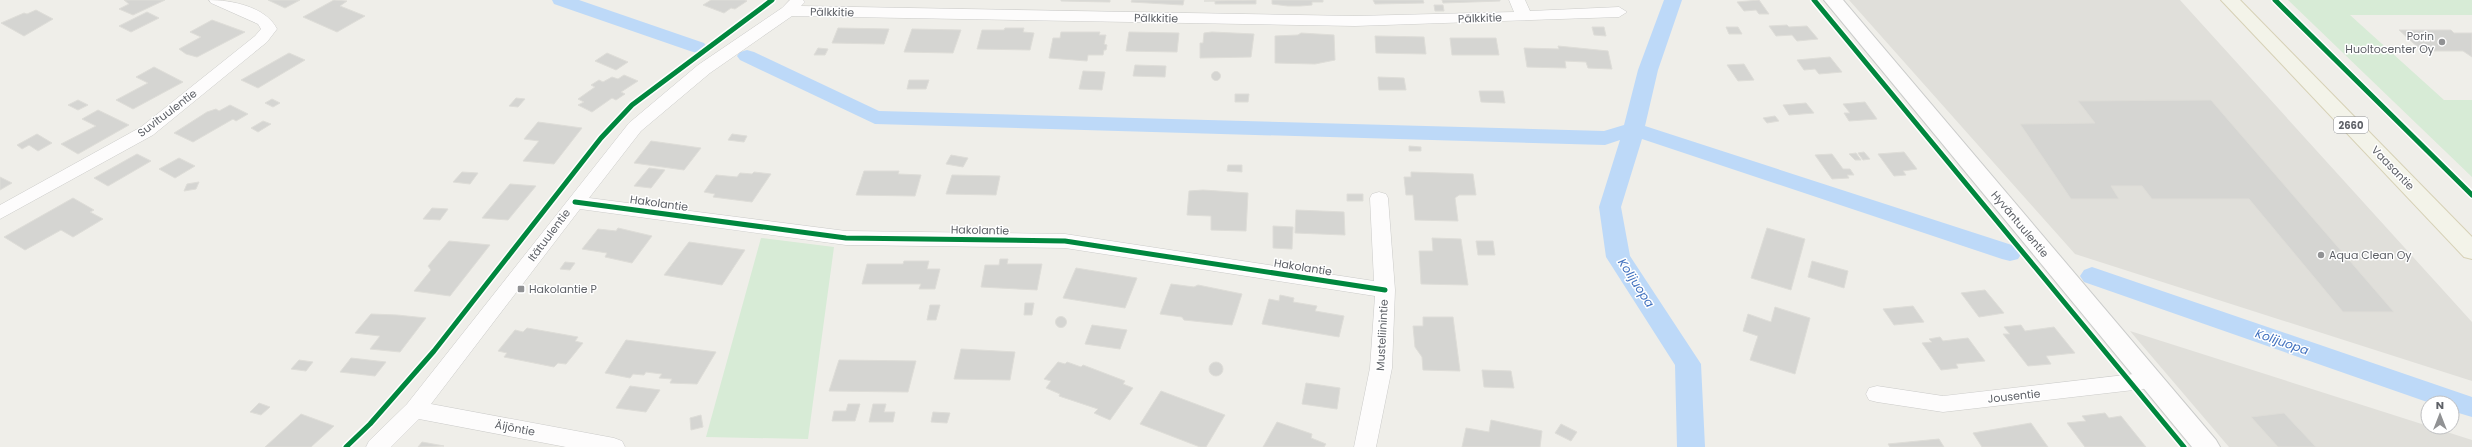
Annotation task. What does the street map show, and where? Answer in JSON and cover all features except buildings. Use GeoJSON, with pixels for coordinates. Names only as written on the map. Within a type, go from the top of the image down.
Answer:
{"type":"FeatureCollection","features":[{"type":"Feature","properties":{"kind":"main road","name":"Vaasantie"},"geometry":{"type":"LineString","coordinates":[[2230,0],[2472,250]]}},
{"type":"Feature","properties":{"kind":"street","name":"Suvituulentie"},"geometry":{"type":"LineString","coordinates":[[0,213],[147,131],[262,39],[269,29],[265,21],[217,0]]}},
{"type":"Feature","properties":{"kind":"street"},"geometry":{"type":"LineString","coordinates":[[1517,0],[1524,16]]}},
{"type":"Feature","properties":{"kind":"street","name":"Hyväntuulentie"},"geometry":{"type":"LineString","coordinates":[[1833,0],[2207,447]]}},
{"type":"Feature","properties":{"kind":"street","name":"Pälkkitie"},"geometry":{"type":"LineString","coordinates":[[794,5],[1355,21],[1619,12]]}},
{"type":"Feature","properties":{"kind":"street","name":"Itätuulentie"},"geometry":{"type":"LineString","coordinates":[[377,447],[415,410],[575,202],[635,127],[704,69],[794,5]]}},
{"type":"Feature","properties":{"kind":"street","name":"Musteliinintie"},"geometry":{"type":"LineString","coordinates":[[1365,447],[1381,368],[1385,290],[1379,198]]}},
{"type":"Feature","properties":{"kind":"street","name":"Hakolantie"},"geometry":{"type":"LineString","coordinates":[[575,202],[846,238],[1065,240],[1385,290]]}},
{"type":"Feature","properties":{"kind":"street","name":"Jousentie"},"geometry":{"type":"LineString","coordinates":[[1877,394],[1943,404],[2151,380]]}},
{"type":"Feature","properties":{"kind":"street","name":"Äijöntie"},"geometry":{"type":"LineString","coordinates":[[415,410],[614,447]]}},
{"type":"Feature","properties":{"kind":"shaded area"},"geometry":{"type":"Polygon","coordinates":[[[1849,0],[2180,0],[2472,322],[2472,381],[2075,254],[1849,0]]]}},
{"type":"Feature","properties":{"kind":"shaded area"},"geometry":{"type":"Polygon","coordinates":[[[2130,331],[2420,423],[2420,435],[2456,435],[2472,440],[2472,447],[2229,447],[2130,331]]]}},
{"type":"Feature","properties":{"kind":"green space"},"geometry":{"type":"Polygon","coordinates":[[[2288,0],[2472,0],[2472,15],[2350,15],[2444,100],[2472,100],[2472,177],[2288,0]]]}},
{"type":"Feature","properties":{"kind":"green space"},"geometry":{"type":"Polygon","coordinates":[[[761,238],[834,247],[808,439],[706,437],[761,238]]]}},
{"type":"Feature","properties":{"kind":"waterway"},"geometry":{"type":"LineString","coordinates":[[561,0],[697,47]]}},
{"type":"Feature","properties":{"kind":"waterway","name":"Kolijuopa"},"geometry":{"type":"LineString","coordinates":[[1633,129],[1648,70],[1673,0]]}},
{"type":"Feature","properties":{"kind":"waterway"},"geometry":{"type":"LineString","coordinates":[[747,56],[875,117],[1605,138],[1633,129]]}},
{"type":"Feature","properties":{"kind":"waterway"},"geometry":{"type":"LineString","coordinates":[[1633,129],[2010,253]]}},
{"type":"Feature","properties":{"kind":"waterway","name":"Kolijuopa"},"geometry":{"type":"LineString","coordinates":[[1633,129],[1624,167],[1610,207],[1618,257],[1688,364],[1691,447]]}},
{"type":"Feature","properties":{"kind":"waterway","name":"Kolijuopa"},"geometry":{"type":"LineString","coordinates":[[2092,276],[2472,407]]}},
{"type":"Feature","properties":{"kind":"cycle path"},"geometry":{"type":"LineString","coordinates":[[346,447],[370,424],[434,351],[601,138],[632,105],[772,0]]}},
{"type":"Feature","properties":{"kind":"cycle path"},"geometry":{"type":"LineString","coordinates":[[1814,0],[2184,447]]}},
{"type":"Feature","properties":{"kind":"cycle path"},"geometry":{"type":"LineString","coordinates":[[2275,0],[2472,195]]}},
{"type":"Feature","properties":{"kind":"cycle path"},"geometry":{"type":"LineString","coordinates":[[575,202],[846,238],[1065,241],[1385,290]]}},
{"type":"Feature","properties":{"kind":"place","name":"Porin Huoltocenter Oy"},"geometry":{"type":"Point","coordinates":[2442,42]}},
{"type":"Feature","properties":{"kind":"place","name":"Aqua Clean Oy"},"geometry":{"type":"Point","coordinates":[2321,255]}},
{"type":"Feature","properties":{"kind":"place","name":"Hakolantie P"},"geometry":{"type":"Point","coordinates":[521,289]}}]}
